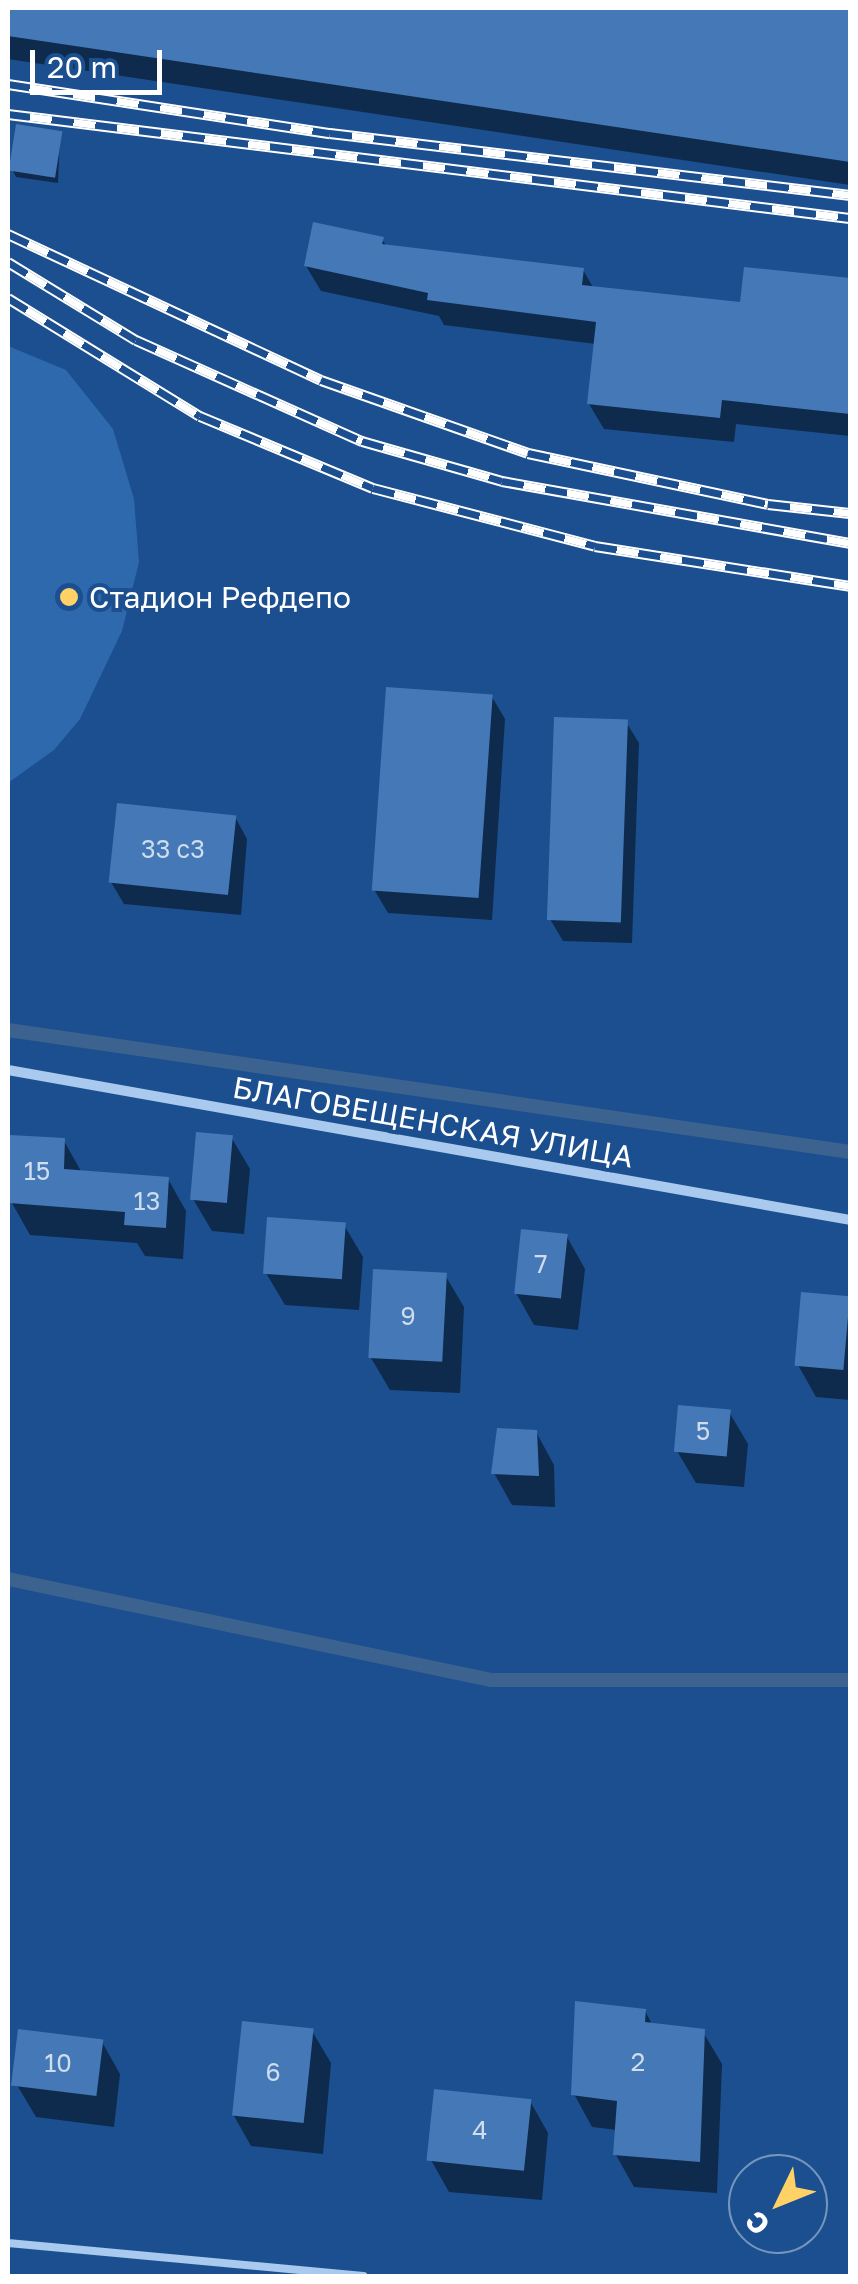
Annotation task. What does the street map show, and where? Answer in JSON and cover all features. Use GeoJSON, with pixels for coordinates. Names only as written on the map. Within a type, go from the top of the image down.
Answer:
{"type":"FeatureCollection","features":[{"type":"Feature","properties":{"kind":"street","name":"БЛАГОВЕЩЕНСКАЯ УЛИЦА"},"geometry":{"type":"LineString","coordinates":[[8,1070],[850,1220]]}},
{"type":"Feature","properties":{"kind":"lane"},"geometry":{"type":"LineString","coordinates":[[8,2243],[363,2276]]}},
{"type":"Feature","properties":{"kind":"shaded area","name":"Стадион Рефдепо"},"geometry":{"type":"Polygon","coordinates":[[[8,346],[66,370],[113,429],[134,499],[139,562],[122,631],[80,719],[54,750],[8,783],[8,346]]]}},
{"type":"Feature","properties":{"kind":"building"},"geometry":{"type":"Polygon","coordinates":[[[8,8],[850,8],[850,162],[8,36],[8,8]]]}},
{"type":"Feature","properties":{"kind":"building"},"geometry":{"type":"Polygon","coordinates":[[[16,124],[62,131],[55,178],[9,170],[16,124]]]}},
{"type":"Feature","properties":{"kind":"building"},"geometry":{"type":"Polygon","coordinates":[[[313,222],[384,237],[382,244],[584,268],[582,285],[740,302],[744,267],[850,278],[850,414],[722,400],[720,418],[587,404],[596,322],[427,300],[428,293],[304,266],[313,222]]]}},
{"type":"Feature","properties":{"kind":"building"},"geometry":{"type":"Polygon","coordinates":[[[386,687],[493,694],[479,898],[372,891],[386,687]]]}},
{"type":"Feature","properties":{"kind":"building"},"geometry":{"type":"Polygon","coordinates":[[[554,717],[628,720],[621,922],[547,920],[554,717]]]}},
{"type":"Feature","properties":{"kind":"building"},"geometry":{"type":"Polygon","coordinates":[[[117,803],[236,816],[228,895],[109,883],[117,803]]]}},
{"type":"Feature","properties":{"kind":"building"},"geometry":{"type":"Polygon","coordinates":[[[196,1132],[233,1135],[227,1203],[190,1200],[196,1132]]]}},
{"type":"Feature","properties":{"kind":"building"},"geometry":{"type":"Polygon","coordinates":[[[10,1135],[65,1138],[64,1169],[169,1177],[166,1228],[124,1225],[125,1212],[9,1203],[10,1135]]]}},
{"type":"Feature","properties":{"kind":"building"},"geometry":{"type":"Polygon","coordinates":[[[267,1217],[346,1223],[342,1279],[263,1274],[267,1217]]]}},
{"type":"Feature","properties":{"kind":"building"},"geometry":{"type":"Polygon","coordinates":[[[521,1229],[568,1234],[561,1299],[514,1294],[521,1229]]]}},
{"type":"Feature","properties":{"kind":"building"},"geometry":{"type":"Polygon","coordinates":[[[373,1269],[447,1273],[442,1362],[368,1358],[373,1269]]]}},
{"type":"Feature","properties":{"kind":"building"},"geometry":{"type":"Polygon","coordinates":[[[801,1292],[850,1296],[843,1370],[795,1366],[801,1292]]]}},
{"type":"Feature","properties":{"kind":"building"},"geometry":{"type":"Polygon","coordinates":[[[678,1405],[731,1410],[727,1456],[674,1452],[678,1405]]]}},
{"type":"Feature","properties":{"kind":"building"},"geometry":{"type":"Polygon","coordinates":[[[497,1428],[537,1430],[539,1476],[491,1474],[497,1428]]]}},
{"type":"Feature","properties":{"kind":"building"},"geometry":{"type":"Polygon","coordinates":[[[575,2001],[646,2009],[645,2022],[705,2029],[700,2162],[613,2155],[617,2101],[571,2095],[575,2001]]]}},
{"type":"Feature","properties":{"kind":"building"},"geometry":{"type":"Polygon","coordinates":[[[242,2021],[314,2029],[304,2123],[232,2115],[242,2021]]]}},
{"type":"Feature","properties":{"kind":"building"},"geometry":{"type":"Polygon","coordinates":[[[18,2029],[103,2039],[96,2096],[11,2086],[18,2029]]]}},
{"type":"Feature","properties":{"kind":"building"},"geometry":{"type":"Polygon","coordinates":[[[434,2089],[531,2099],[524,2171],[426,2161],[434,2089]]]}},
{"type":"Feature","properties":{"kind":"waterway"},"geometry":{"type":"LineString","coordinates":[[8,1030],[850,1152]]}},
{"type":"Feature","properties":{"kind":"waterway"},"geometry":{"type":"LineString","coordinates":[[8,1579],[491,1680],[850,1680]]}},
{"type":"Feature","properties":{"kind":"railway"},"geometry":{"type":"LineString","coordinates":[[8,84],[330,133],[850,195]]}},
{"type":"Feature","properties":{"kind":"railway"},"geometry":{"type":"LineString","coordinates":[[8,114],[850,218]]}},
{"type":"Feature","properties":{"kind":"railway"},"geometry":{"type":"LineString","coordinates":[[8,234],[321,380],[528,453],[768,504],[850,513]]}},
{"type":"Feature","properties":{"kind":"railway"},"geometry":{"type":"LineString","coordinates":[[8,262],[136,340],[362,441],[502,481],[850,543]]}},
{"type":"Feature","properties":{"kind":"railway"},"geometry":{"type":"LineString","coordinates":[[8,298],[200,416],[373,488],[595,546],[850,586]]}},
{"type":"Feature","properties":{"kind":"place","name":"Стадион Рефдепо"},"geometry":{"type":"Point","coordinates":[69,597]}}]}
